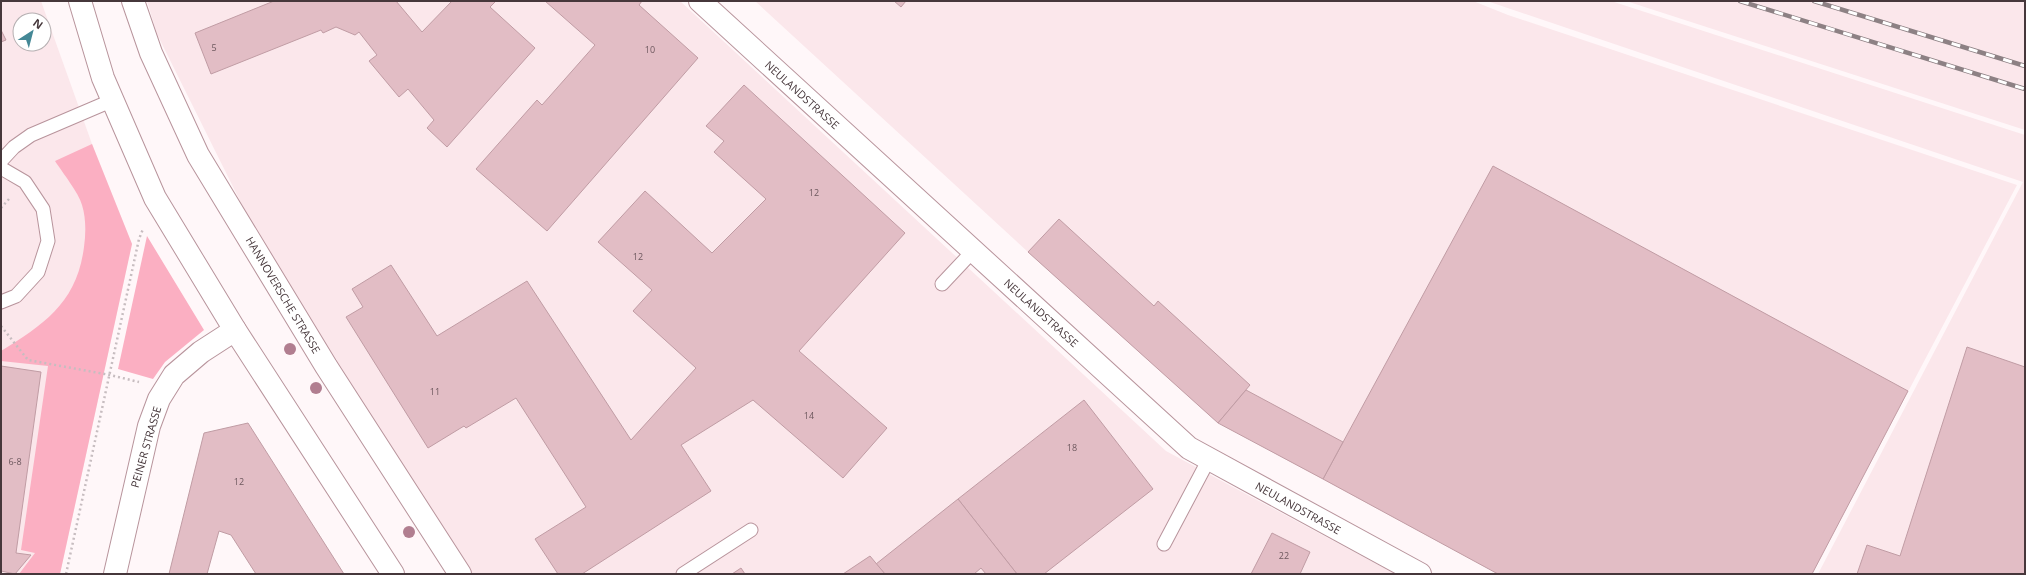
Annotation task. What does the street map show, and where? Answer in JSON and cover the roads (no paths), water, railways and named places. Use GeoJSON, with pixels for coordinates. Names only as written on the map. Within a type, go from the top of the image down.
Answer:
{"type":"FeatureCollection","features":[{"type":"Feature","properties":{"kind":"main road"},"geometry":{"type":"LineString","coordinates":[[80,1],[103,78],[155,198],[235,330],[393,574]]}},
{"type":"Feature","properties":{"kind":"main road","name":"HANNOVERSCHE STRASSE"},"geometry":{"type":"LineString","coordinates":[[133,1],[151,53],[198,155],[326,366],[460,574]]}},
{"type":"Feature","properties":{"kind":"main road","name":"NEULANDSTRASSE"},"geometry":{"type":"LineString","coordinates":[[700,1],[1189,448],[1420,574]]}},
{"type":"Feature","properties":{"kind":"main road","name":"PEINER STRASSE"},"geometry":{"type":"LineString","coordinates":[[115,574],[149,426],[159,399],[174,375],[201,352],[235,330]]}},
{"type":"Feature","properties":{"kind":"lane"},"geometry":{"type":"LineString","coordinates":[[1,161],[14,147],[31,135],[112,100]]}},
{"type":"Feature","properties":{"kind":"lane"},"geometry":{"type":"LineString","coordinates":[[1,168],[25,182],[43,209],[48,241],[38,272],[16,296],[1,302]]}},
{"type":"Feature","properties":{"kind":"lane"},"geometry":{"type":"LineString","coordinates":[[942,284],[973,251]]}},
{"type":"Feature","properties":{"kind":"lane"},"geometry":{"type":"LineString","coordinates":[[1164,544],[1209,459]]}},
{"type":"Feature","properties":{"kind":"lane"},"geometry":{"type":"LineString","coordinates":[[684,574],[751,530]]}},
{"type":"Feature","properties":{"kind":"railway"},"geometry":{"type":"LineString","coordinates":[[1740,1],[2025,89]]}},
{"type":"Feature","properties":{"kind":"railway"},"geometry":{"type":"LineString","coordinates":[[1814,1],[2025,66]]}}]}
